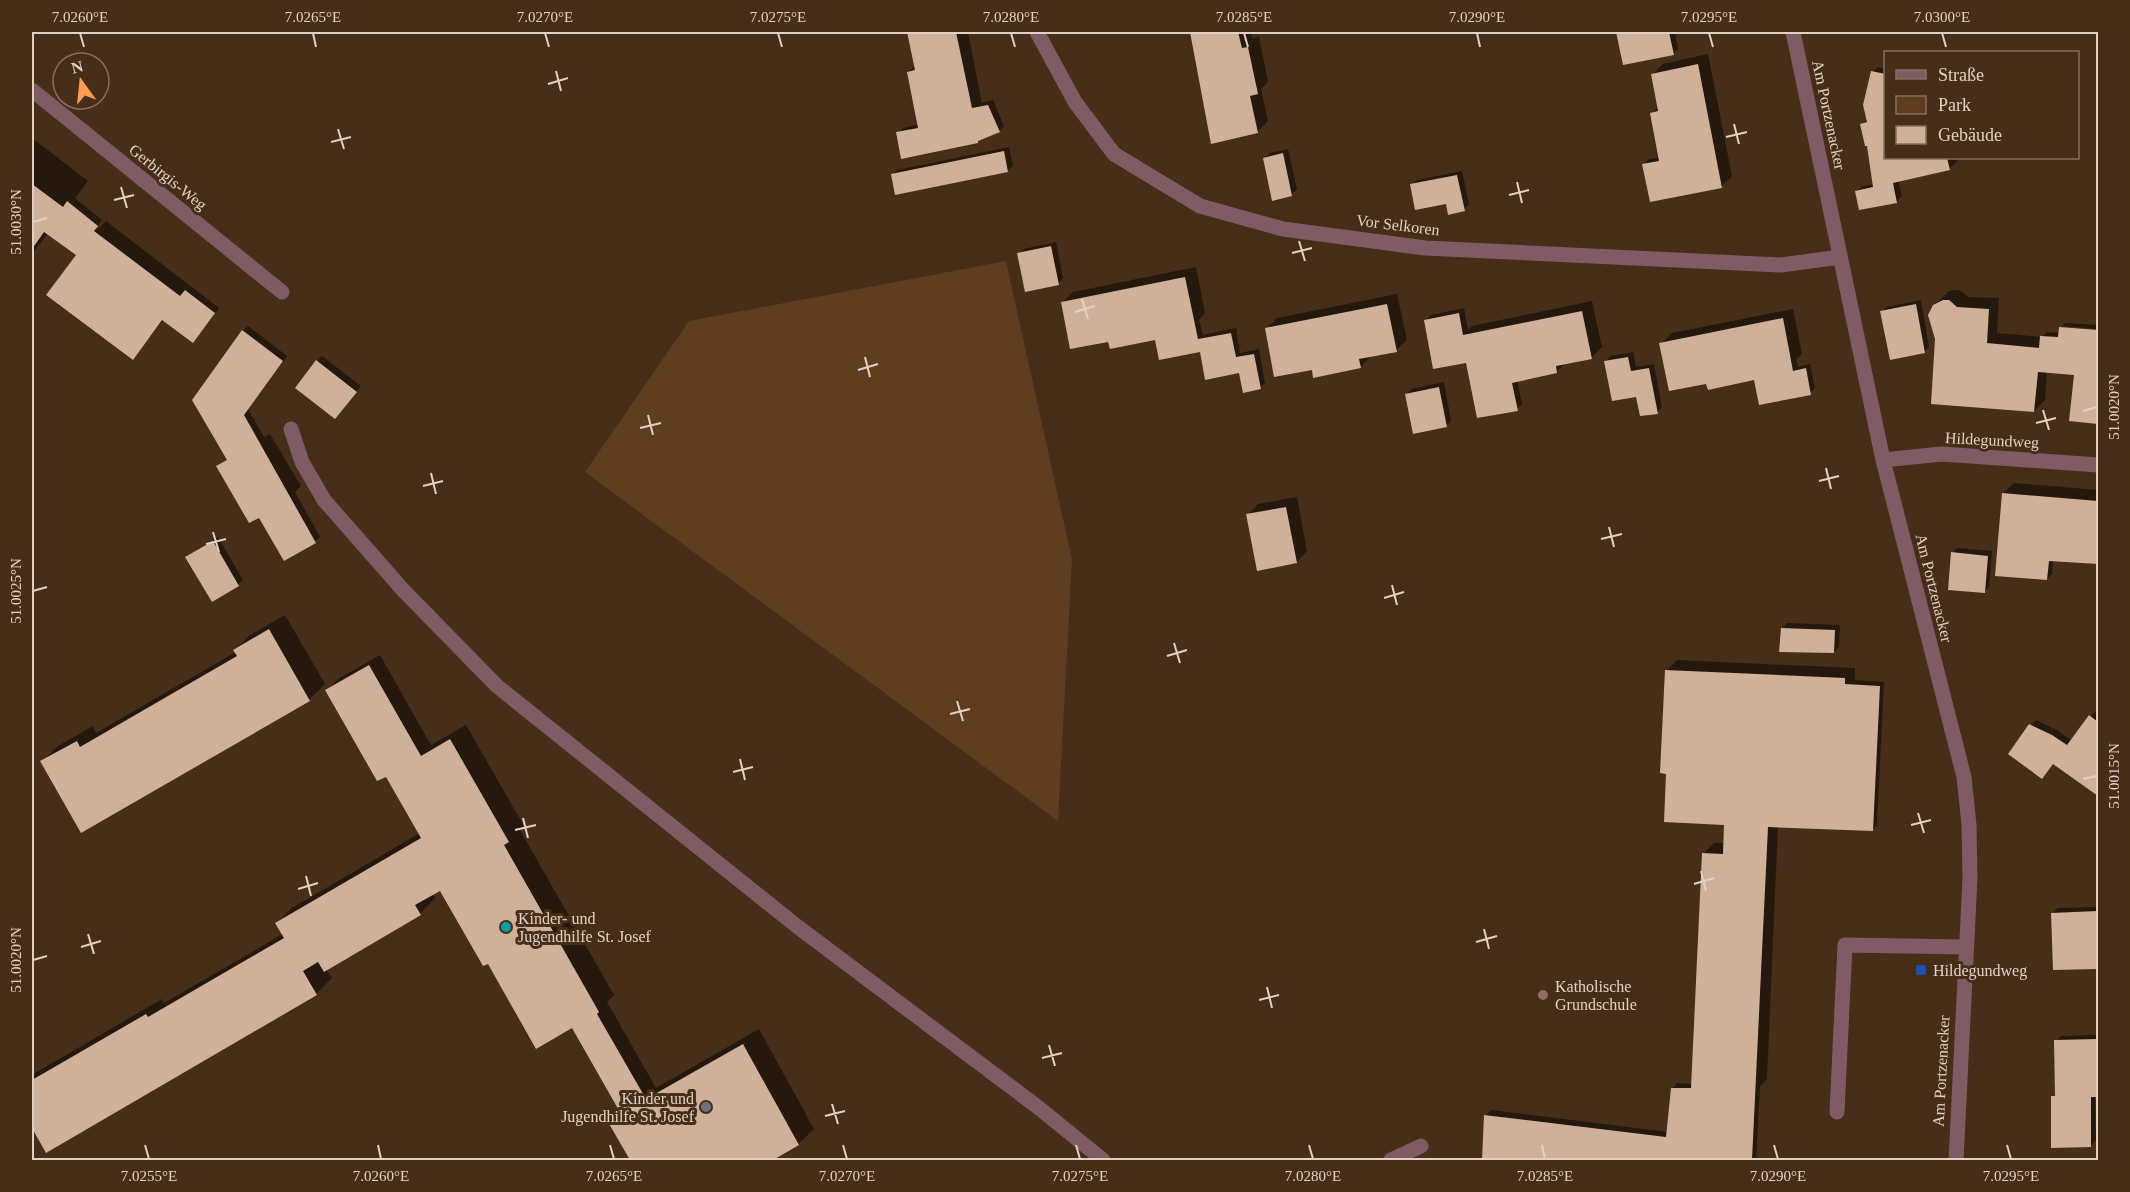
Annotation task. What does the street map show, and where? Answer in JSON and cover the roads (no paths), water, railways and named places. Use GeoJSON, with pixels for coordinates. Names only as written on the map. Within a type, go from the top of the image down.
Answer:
{"type":"FeatureCollection","features":[{"type":"Feature","properties":{"kind":"street","name":"Vor Selkoren"},"geometry":{"type":"LineString","coordinates":[[1037,32],[1075,102],[1114,154],[1200,206],[1283,229],[1425,248],[1781,265],[1840,257]]}},
{"type":"Feature","properties":{"kind":"street","name":"Am Portzenacker"},"geometry":{"type":"LineString","coordinates":[[1793,32],[1883,460],[1964,777],[1969,825],[1970,868],[1956,1161]]}},
{"type":"Feature","properties":{"kind":"street","name":"Gerbirgis-Weg"},"geometry":{"type":"LineString","coordinates":[[32,90],[282,292]]}},
{"type":"Feature","properties":{"kind":"street"},"geometry":{"type":"LineString","coordinates":[[291,429],[302,462],[324,500],[403,590],[497,686],[798,927],[1039,1108],[1103,1161]]}},
{"type":"Feature","properties":{"kind":"street","name":"Hildegundweg"},"geometry":{"type":"LineString","coordinates":[[1883,460],[1942,454],[2098,465]]}},
{"type":"Feature","properties":{"kind":"street"},"geometry":{"type":"LineString","coordinates":[[1837,1112],[1845,945],[1965,947]]}},
{"type":"Feature","properties":{"kind":"street"},"geometry":{"type":"LineString","coordinates":[[1391,1161],[1421,1146]]}},
{"type":"Feature","properties":{"kind":"place","name":"Kinder- und Jugendhilfe St. Josef"},"geometry":{"type":"Point","coordinates":[506,927]}},
{"type":"Feature","properties":{"kind":"place","name":"Hildegundweg"},"geometry":{"type":"Point","coordinates":[1921,970]}},
{"type":"Feature","properties":{"kind":"place","name":"Katholische Grundschule"},"geometry":{"type":"Point","coordinates":[1543,995]}},
{"type":"Feature","properties":{"kind":"place","name":"Kinder und Jugendhilfe St. Josef"},"geometry":{"type":"Point","coordinates":[706,1107]}}]}
